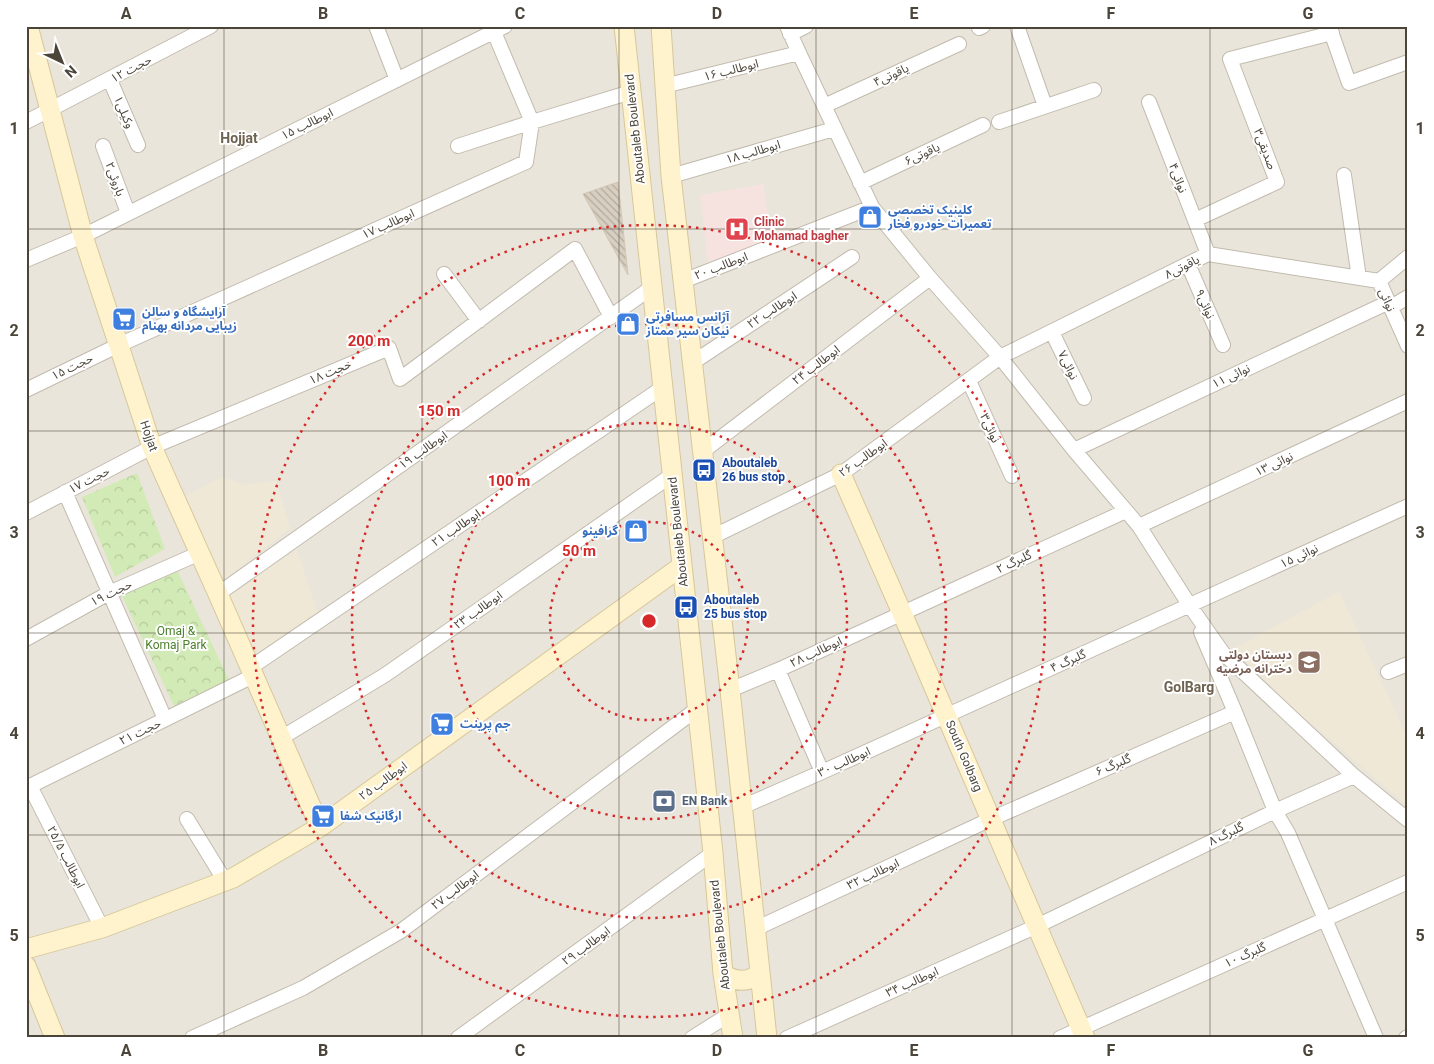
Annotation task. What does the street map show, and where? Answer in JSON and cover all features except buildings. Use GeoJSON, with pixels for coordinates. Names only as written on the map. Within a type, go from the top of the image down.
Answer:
{"type":"FeatureCollection","features":[{"type":"Feature","properties":{"kind":"street","name":"Hojjat"},"geometry":{"type":"LineString","coordinates":[[28,26],[83,236],[152,447],[320,827]]}},
{"type":"Feature","properties":{"kind":"street","name":"حجت ۱۲"},"geometry":{"type":"LineString","coordinates":[[26,122],[211,26]]}},
{"type":"Feature","properties":{"kind":"street"},"geometry":{"type":"LineString","coordinates":[[376,26],[397,80]]}},
{"type":"Feature","properties":{"kind":"street","name":"Aboutaleb Boulevard"},"geometry":{"type":"LineString","coordinates":[[624,26],[713,853],[723,974],[732,1038]]}},
{"type":"Feature","properties":{"kind":"street"},"geometry":{"type":"LineString","coordinates":[[661,26],[671,176],[682,281],[730,690],[768,1038]]}},
{"type":"Feature","properties":{"kind":"street"},"geometry":{"type":"LineString","coordinates":[[806,26],[789,30],[872,208],[930,278],[1000,357],[1074,450],[1139,526],[1190,606],[1223,653],[1354,776],[1408,820]]}},
{"type":"Feature","properties":{"kind":"street"},"geometry":{"type":"LineString","coordinates":[[1017,26],[1045,106]]}},
{"type":"Feature","properties":{"kind":"street"},"geometry":{"type":"LineString","coordinates":[[499,29],[532,122]]}},
{"type":"Feature","properties":{"kind":"street","name":"ابوطالب ۱۵"},"geometry":{"type":"LineString","coordinates":[[26,260],[83,236],[499,29]]}},
{"type":"Feature","properties":{"kind":"street"},"geometry":{"type":"LineString","coordinates":[[1331,30],[1350,83],[1405,63],[1408,78]]}},
{"type":"Feature","properties":{"kind":"street","name":"صدیقی۳"},"geometry":{"type":"LineString","coordinates":[[1195,220],[1277,182],[1230,59],[1331,30]]}},
{"type":"Feature","properties":{"kind":"street","name":"یاقوتی۴"},"geometry":{"type":"LineString","coordinates":[[824,106],[959,44]]}},
{"type":"Feature","properties":{"kind":"street","name":"ابوطالب ۱۶"},"geometry":{"type":"LineString","coordinates":[[664,86],[799,53]]}},
{"type":"Feature","properties":{"kind":"street","name":"وکیلی۱"},"geometry":{"type":"LineString","coordinates":[[110,80],[138,145]]}},
{"type":"Feature","properties":{"kind":"street"},"geometry":{"type":"LineString","coordinates":[[999,122],[1094,90]]}},
{"type":"Feature","properties":{"kind":"street"},"geometry":{"type":"LineString","coordinates":[[458,146],[631,92]]}},
{"type":"Feature","properties":{"kind":"street","name":"نوائی۴"},"geometry":{"type":"LineString","coordinates":[[1149,102],[1208,254]]}},
{"type":"Feature","properties":{"kind":"street","name":"ابوطالب ۱۷"},"geometry":{"type":"LineString","coordinates":[[119,345],[526,162],[532,122]]}},
{"type":"Feature","properties":{"kind":"street","name":"یاقوتی۶"},"geometry":{"type":"LineString","coordinates":[[860,183],[983,125]]}},
{"type":"Feature","properties":{"kind":"street","name":"ابوطالب ۱۸"},"geometry":{"type":"LineString","coordinates":[[671,176],[834,129]]}},
{"type":"Feature","properties":{"kind":"street","name":"باروئی۲"},"geometry":{"type":"LineString","coordinates":[[103,146],[128,214]]}},
{"type":"Feature","properties":{"kind":"street"},"geometry":{"type":"LineString","coordinates":[[1344,175],[1359,278]]}},
{"type":"Feature","properties":{"kind":"street"},"geometry":{"type":"LineString","coordinates":[[642,207],[674,204]]}},
{"type":"Feature","properties":{"kind":"street","name":"ابوطالب ۲۰"},"geometry":{"type":"LineString","coordinates":[[682,281],[872,208]]}},
{"type":"Feature","properties":{"kind":"street","name":"حجت ۱۸"},"geometry":{"type":"LineString","coordinates":[[152,447],[389,348],[400,379],[575,249],[611,317]]}},
{"type":"Feature","properties":{"kind":"street","name":"یاقوتی۸"},"geometry":{"type":"LineString","coordinates":[[1000,357],[1208,254],[1379,281]]}},
{"type":"Feature","properties":{"kind":"street","name":"ابوطالب ۲۲"},"geometry":{"type":"LineString","coordinates":[[692,363],[852,257]]}},
{"type":"Feature","properties":{"kind":"street"},"geometry":{"type":"LineString","coordinates":[[1379,281],[1408,257]]}},
{"type":"Feature","properties":{"kind":"street","name":"نوائی۹"},"geometry":{"type":"LineString","coordinates":[[1188,264],[1223,345]]}},
{"type":"Feature","properties":{"kind":"street"},"geometry":{"type":"LineString","coordinates":[[444,274],[479,321]]}},
{"type":"Feature","properties":{"kind":"street","name":"ابوطالب ۲۴"},"geometry":{"type":"LineString","coordinates":[[702,452],[930,278]]}},
{"type":"Feature","properties":{"kind":"street","name":"نوائی"},"geometry":{"type":"LineString","coordinates":[[1379,281],[1408,346]]}},
{"type":"Feature","properties":{"kind":"street","name":"ابوطالب ۱۹"},"geometry":{"type":"LineString","coordinates":[[218,594],[651,288]]}},
{"type":"Feature","properties":{"kind":"street","name":"نوائی ۱۱"},"geometry":{"type":"LineString","coordinates":[[1074,450],[1408,297]]}},
{"type":"Feature","properties":{"kind":"street","name":"نوائی۷"},"geometry":{"type":"LineString","coordinates":[[1052,332],[1084,398]]}},
{"type":"Feature","properties":{"kind":"street","name":"حجت ۱۵"},"geometry":{"type":"LineString","coordinates":[[26,390],[119,345]]}},
{"type":"Feature","properties":{"kind":"street","name":"ابوطالب ۲۶"},"geometry":{"type":"LineString","coordinates":[[712,537],[841,474],[1000,357]]}},
{"type":"Feature","properties":{"kind":"street","name":"نوائی۳"},"geometry":{"type":"LineString","coordinates":[[968,381],[1012,476]]}},
{"type":"Feature","properties":{"kind":"street","name":"ابوطالب ۲۱"},"geometry":{"type":"LineString","coordinates":[[252,672],[662,388]]}},
{"type":"Feature","properties":{"kind":"street","name":"نوائی ۱۳"},"geometry":{"type":"LineString","coordinates":[[1139,526],[1408,401]]}},
{"type":"Feature","properties":{"kind":"street","name":"حجت ۱۷"},"geometry":{"type":"LineString","coordinates":[[26,513],[152,447]]}},
{"type":"Feature","properties":{"kind":"street","name":"South Golbarg"},"geometry":{"type":"LineString","coordinates":[[841,474],[1083,1033]]}},
{"type":"Feature","properties":{"kind":"street","name":"ابوطالب ۲۳"},"geometry":{"type":"LineString","coordinates":[[281,738],[385,675],[672,475]]}},
{"type":"Feature","properties":{"kind":"street"},"geometry":{"type":"LineString","coordinates":[[65,492],[165,719]]}},
{"type":"Feature","properties":{"kind":"street","name":"نوائی ۱۵"},"geometry":{"type":"LineString","coordinates":[[1190,606],[1408,506]]}},
{"type":"Feature","properties":{"kind":"street","name":"گلبرگ ۲"},"geometry":{"type":"LineString","coordinates":[[902,613],[1126,511]]}},
{"type":"Feature","properties":{"kind":"street","name":"حجت ۱۹"},"geometry":{"type":"LineString","coordinates":[[26,640],[109,593],[200,553]]}},
{"type":"Feature","properties":{"kind":"street","name":"ابوطالب ۲۵"},"geometry":{"type":"LineString","coordinates":[[26,949],[102,928],[233,878],[320,827],[682,566]]}},
{"type":"Feature","properties":{"kind":"street"},"geometry":{"type":"LineString","coordinates":[[1190,606],[1275,810],[1288,833],[1376,1038]]}},
{"type":"Feature","properties":{"kind":"street","name":"گلبرگ ۴"},"geometry":{"type":"LineString","coordinates":[[947,716],[1190,606]]}},
{"type":"Feature","properties":{"kind":"street","name":"ابوطالب ۲۸"},"geometry":{"type":"LineString","coordinates":[[730,690],[902,613]]}},
{"type":"Feature","properties":{"kind":"street"},"geometry":{"type":"LineString","coordinates":[[1388,672],[1408,664]]}},
{"type":"Feature","properties":{"kind":"street"},"geometry":{"type":"LineString","coordinates":[[778,670],[822,772]]}},
{"type":"Feature","properties":{"kind":"street","name":"حجت ۲۱"},"geometry":{"type":"LineString","coordinates":[[28,787],[165,719],[252,672]]}},
{"type":"Feature","properties":{"kind":"street","name":"ابوطالب ۲۷"},"geometry":{"type":"LineString","coordinates":[[192,1038],[303,988],[401,931],[697,710]]}},
{"type":"Feature","properties":{"kind":"street","name":"گلبرگ ۶"},"geometry":{"type":"LineString","coordinates":[[991,818],[1235,712]]}},
{"type":"Feature","properties":{"kind":"street","name":"ابوطالب ۳۰"},"geometry":{"type":"LineString","coordinates":[[742,807],[947,716]]}},
{"type":"Feature","properties":{"kind":"street","name":"گلبرگ ۸"},"geometry":{"type":"LineString","coordinates":[[1037,926],[1275,810],[1354,776]]}},
{"type":"Feature","properties":{"kind":"street","name":"ابوطالب ۲۵/۵"},"geometry":{"type":"LineString","coordinates":[[28,787],[102,928]]}},
{"type":"Feature","properties":{"kind":"street","name":"ابوطالب ۳۲"},"geometry":{"type":"LineString","coordinates":[[755,929],[991,818]]}},
{"type":"Feature","properties":{"kind":"street"},"geometry":{"type":"LineString","coordinates":[[187,819],[225,881]]}},
{"type":"Feature","properties":{"kind":"street","name":"ابوطالب ۲۹"},"geometry":{"type":"LineString","coordinates":[[458,1038],[713,853]]}},
{"type":"Feature","properties":{"kind":"street","name":"گلبرگ ۱۰"},"geometry":{"type":"LineString","coordinates":[[1060,1038],[1083,1033],[1408,882]]}},
{"type":"Feature","properties":{"kind":"street","name":"ابوطالب ۳۴"},"geometry":{"type":"LineString","coordinates":[[787,1038],[1037,926]]}},
{"type":"Feature","properties":{"kind":"street"},"geometry":{"type":"LineString","coordinates":[[26,966],[55,1038]]}},
{"type":"Feature","properties":{"kind":"street"},"geometry":{"type":"LineString","coordinates":[[723,974],[732,979],[744,981],[760,973]]}},
{"type":"Feature","properties":{"kind":"street"},"geometry":{"type":"LineString","coordinates":[[692,1038],[730,1014]]}},
{"type":"Feature","properties":{"kind":"shaded area"},"geometry":{"type":"Polygon","coordinates":[[[26,26],[1408,26],[1408,1038],[26,1038],[26,26]]]}},
{"type":"Feature","properties":{"kind":"shaded area","name":"Clinic Mohamad bagher"},"geometry":{"type":"Polygon","coordinates":[[[763,184],[772,241],[708,265],[700,195],[763,184]]]}},
{"type":"Feature","properties":{"kind":"shaded area"},"geometry":{"type":"Polygon","coordinates":[[[222,477],[244,485],[276,481],[290,528],[220,583],[184,497],[222,477]]]}},
{"type":"Feature","properties":{"kind":"shaded area"},"geometry":{"type":"Polygon","coordinates":[[[297,550],[318,614],[252,659],[227,595],[297,550]]]}},
{"type":"Feature","properties":{"kind":"shaded area"},"geometry":{"type":"Polygon","coordinates":[[[1339,592],[1408,739],[1408,806],[1298,712],[1233,649],[1339,592]]]}},
{"type":"Feature","properties":{"kind":"green space"},"geometry":{"type":"Polygon","coordinates":[[[137,473],[165,549],[115,577],[82,497],[137,473]]]}},
{"type":"Feature","properties":{"kind":"green space","name":"Omaj & Komaj Park"},"geometry":{"type":"Polygon","coordinates":[[[177,570],[229,680],[174,706],[122,596],[177,570]]]}},
{"type":"Feature","properties":{"kind":"place","name":"کلینیک تخصصی تعمیرات خودرو فخار"},"geometry":{"type":"Point","coordinates":[870,217]}},
{"type":"Feature","properties":{"kind":"place","name":"Clinic Mohamad bagher"},"geometry":{"type":"Point","coordinates":[737,229]}},
{"type":"Feature","properties":{"kind":"place","name":"آرایشگاه و سالن زیبایی مردانه بهنام"},"geometry":{"type":"Point","coordinates":[124,319]}},
{"type":"Feature","properties":{"kind":"place","name":"آژانس مسافرتی نیکان سیر ممتاز"},"geometry":{"type":"Point","coordinates":[628,324]}},
{"type":"Feature","properties":{"kind":"place","name":"Aboutaleb 26 bus stop"},"geometry":{"type":"Point","coordinates":[704,470]}},
{"type":"Feature","properties":{"kind":"place","name":"گرافینو"},"geometry":{"type":"Point","coordinates":[636,531]}},
{"type":"Feature","properties":{"kind":"place","name":"Aboutaleb 25 bus stop"},"geometry":{"type":"Point","coordinates":[686,607]}},
{"type":"Feature","properties":{"kind":"place","name":"دبستان دولتی دخترانه مرضیه"},"geometry":{"type":"Point","coordinates":[1309,662]}},
{"type":"Feature","properties":{"kind":"place","name":"جم پرینت"},"geometry":{"type":"Point","coordinates":[442,724]}},
{"type":"Feature","properties":{"kind":"place","name":"EN Bank"},"geometry":{"type":"Point","coordinates":[664,801]}},
{"type":"Feature","properties":{"kind":"place","name":"ارگانیک شفا"},"geometry":{"type":"Point","coordinates":[323,816]}},
{"type":"Feature","properties":{"kind":"district","name":"Hojjat"},"geometry":{"type":"Point","coordinates":[239,138]}},
{"type":"Feature","properties":{"kind":"district","name":"GolBarg"},"geometry":{"type":"Point","coordinates":[1189,687]}}]}
